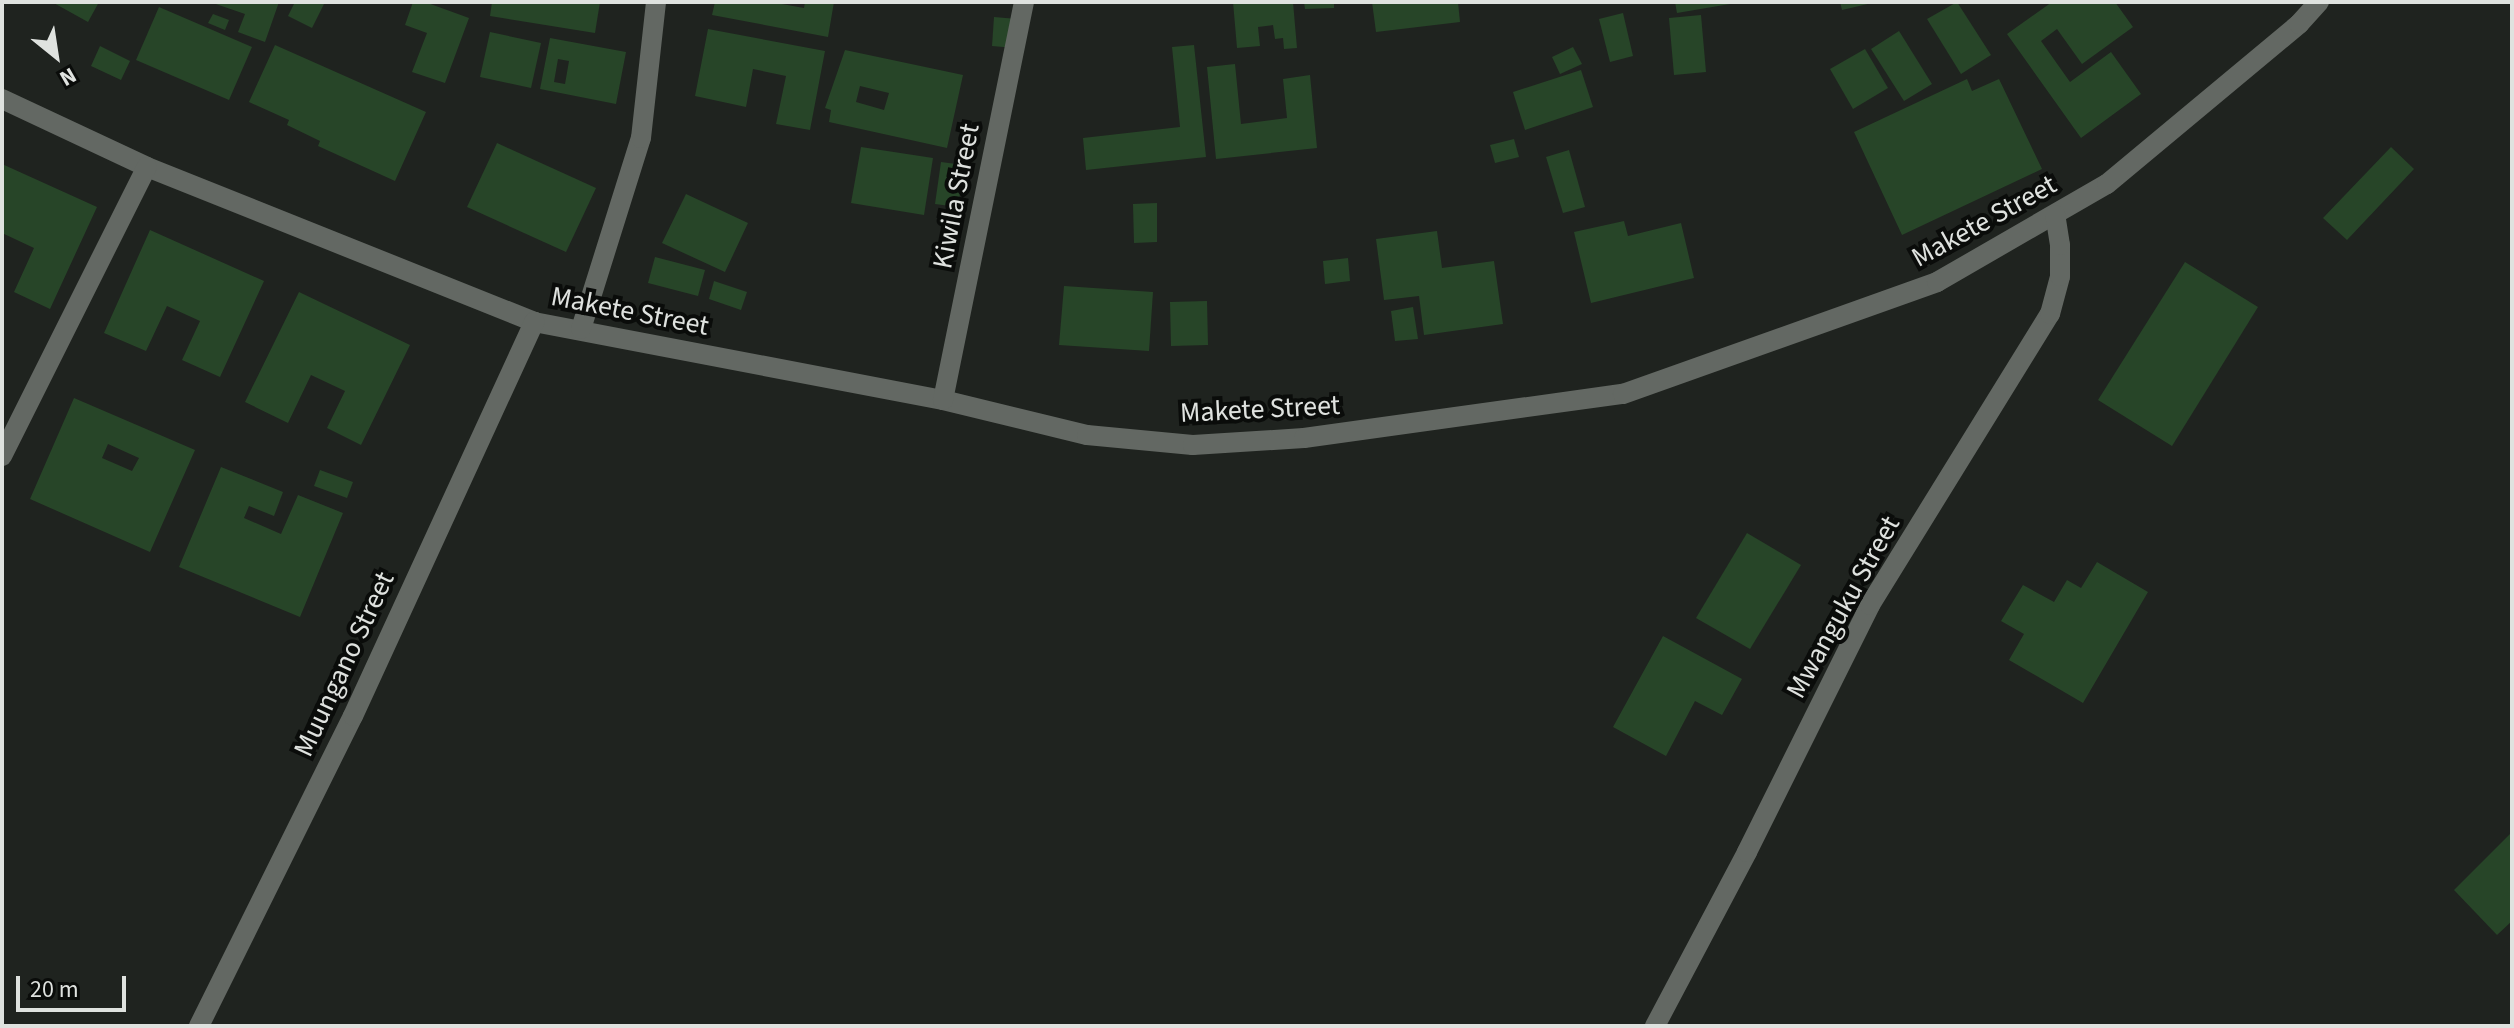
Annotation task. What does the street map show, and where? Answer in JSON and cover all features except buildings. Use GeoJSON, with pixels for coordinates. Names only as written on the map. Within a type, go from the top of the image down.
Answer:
{"type":"FeatureCollection","features":[{"type":"Feature","properties":{"kind":"street"},"geometry":{"type":"LineString","coordinates":[[581,329],[641,138],[656,2]]}},
{"type":"Feature","properties":{"kind":"street","name":"Kiwila Street"},"geometry":{"type":"LineString","coordinates":[[943,400],[1024,2]]}},
{"type":"Feature","properties":{"kind":"street","name":"Makete Street"},"geometry":{"type":"LineString","coordinates":[[2,99],[147,167],[534,322],[943,400],[1087,435],[1193,445],[1304,438],[1623,394],[1937,282],[2107,184],[2299,24],[2319,2]]}},
{"type":"Feature","properties":{"kind":"street"},"geometry":{"type":"LineString","coordinates":[[2,456],[147,167]]}},
{"type":"Feature","properties":{"kind":"street","name":"Mwanguku Street"},"geometry":{"type":"LineString","coordinates":[[1655,1026],[1747,852],[1870,605],[2050,314],[2060,276],[2060,245],[2055,215]]}},
{"type":"Feature","properties":{"kind":"street","name":"Muungano Street"},"geometry":{"type":"LineString","coordinates":[[199,1026],[353,716],[534,322]]}}]}
